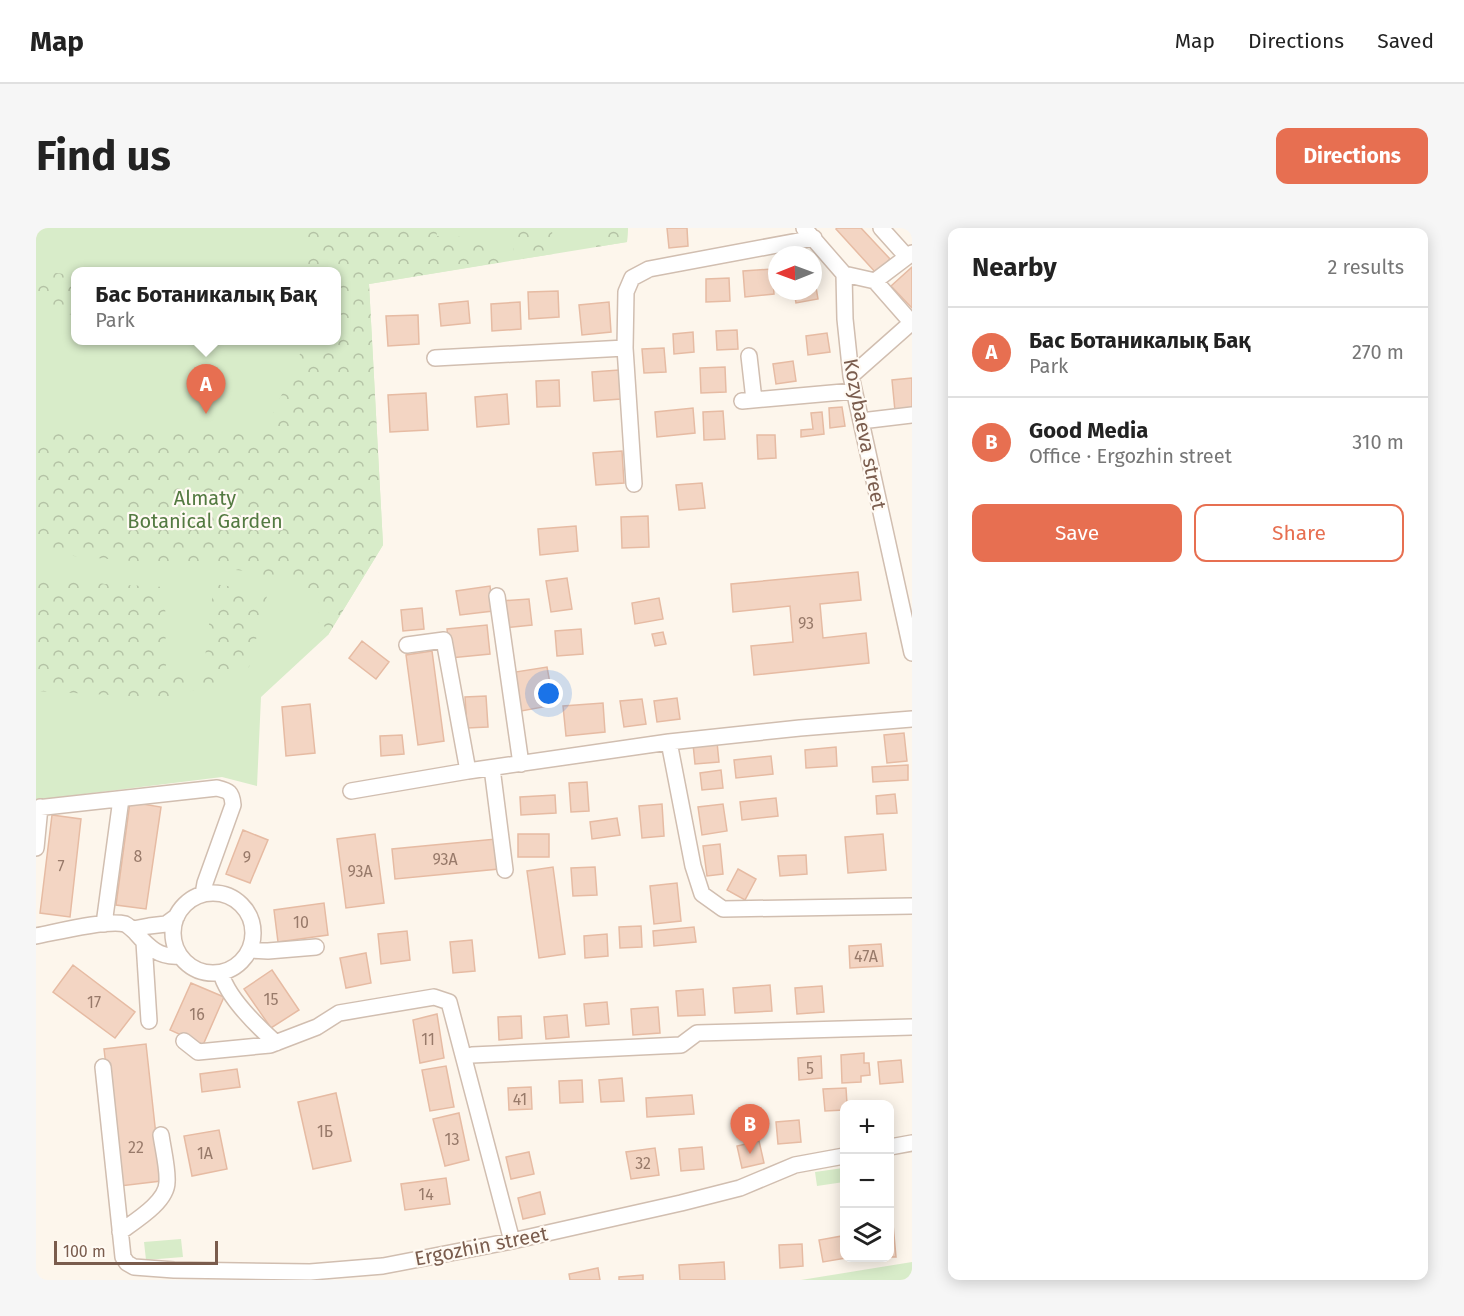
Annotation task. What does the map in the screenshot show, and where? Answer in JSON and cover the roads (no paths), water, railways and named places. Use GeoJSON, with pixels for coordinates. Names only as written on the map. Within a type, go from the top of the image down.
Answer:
{"type":"FeatureCollection","features":[{"type":"Feature","properties":{"kind":"street"},"geometry":{"type":"LineString","coordinates":[[875,281],[910,255],[881,228]]}},
{"type":"Feature","properties":{"kind":"street"},"geometry":{"type":"LineString","coordinates":[[634,484],[625,348],[626,292],[632,278],[649,269],[809,233],[844,274],[875,281],[911,322],[853,383],[748,401],[749,356]]}},
{"type":"Feature","properties":{"kind":"street","name":"Kozybaeva street"},"geometry":{"type":"LineString","coordinates":[[844,274],[845,319],[853,383],[912,653]]}},
{"type":"Feature","properties":{"kind":"street"},"geometry":{"type":"LineString","coordinates":[[435,358],[625,348]]}},
{"type":"Feature","properties":{"kind":"street"},"geometry":{"type":"LineString","coordinates":[[861,421],[912,415]]}},
{"type":"Feature","properties":{"kind":"street"},"geometry":{"type":"LineString","coordinates":[[497,596],[520,764]]}},
{"type":"Feature","properties":{"kind":"street"},"geometry":{"type":"LineString","coordinates":[[407,645],[444,640],[468,771]]}},
{"type":"Feature","properties":{"kind":"street"},"geometry":{"type":"LineString","coordinates":[[351,791],[468,771],[669,742],[912,719]]}},
{"type":"Feature","properties":{"kind":"street"},"geometry":{"type":"LineString","coordinates":[[669,742],[693,866],[702,894],[723,909],[912,906]]}},
{"type":"Feature","properties":{"kind":"street"},"geometry":{"type":"LineString","coordinates":[[492,768],[506,870]]}},
{"type":"Feature","properties":{"kind":"street"},"geometry":{"type":"LineString","coordinates":[[36,848],[38,808],[217,788],[227,790],[232,796],[233,805],[203,894]]}},
{"type":"Feature","properties":{"kind":"street"},"geometry":{"type":"LineString","coordinates":[[104,924],[121,799]]}},
{"type":"Feature","properties":{"kind":"street"},"geometry":{"type":"LineString","coordinates":[[133,929],[166,924],[177,916],[188,902],[203,894],[217,893],[238,901],[246,909],[254,930],[250,950],[232,969],[220,973],[198,970],[180,956],[176,947],[173,937],[177,916]]}},
{"type":"Feature","properties":{"kind":"street"},"geometry":{"type":"LineString","coordinates":[[36,936],[104,924],[126,924],[156,951],[169,957],[180,956]]}},
{"type":"Feature","properties":{"kind":"street"},"geometry":{"type":"LineString","coordinates":[[144,942],[149,1021]]}},
{"type":"Feature","properties":{"kind":"street"},"geometry":{"type":"LineString","coordinates":[[250,950],[268,951],[316,947]]}},
{"type":"Feature","properties":{"kind":"street"},"geometry":{"type":"LineString","coordinates":[[220,973],[224,984],[255,1024],[276,1043]]}},
{"type":"Feature","properties":{"kind":"street"},"geometry":{"type":"LineString","coordinates":[[184,1041],[198,1052],[270,1045],[317,1027],[339,1013],[434,997],[449,1002],[512,1241]]}},
{"type":"Feature","properties":{"kind":"street"},"geometry":{"type":"LineString","coordinates":[[472,1055],[681,1045],[697,1033],[912,1027]]}},
{"type":"Feature","properties":{"kind":"street","name":"Ergozhin street"},"geometry":{"type":"LineString","coordinates":[[103,1067],[123,1257],[134,1267],[175,1275],[310,1272],[383,1266],[512,1241],[691,1201],[740,1188],[795,1165],[840,1157]]}},
{"type":"Feature","properties":{"kind":"street"},"geometry":{"type":"LineString","coordinates":[[120,1232],[149,1211],[162,1196],[168,1184],[161,1135]]}},
{"type":"Feature","properties":{"kind":"street"},"geometry":{"type":"LineString","coordinates":[[894,1146],[912,1143]]}},
{"type":"Feature","properties":{"kind":"place","name":"Бас Ботаникалық Бақ"},"geometry":{"type":"Point","coordinates":[206,414]}},
{"type":"Feature","properties":{"kind":"place","name":"Good Media"},"geometry":{"type":"Point","coordinates":[750,1154]}},
{"type":"Feature","properties":{"kind":"park label","name":"Almaty Botanical Garden"},"geometry":{"type":"Point","coordinates":[205,510]}}]}
